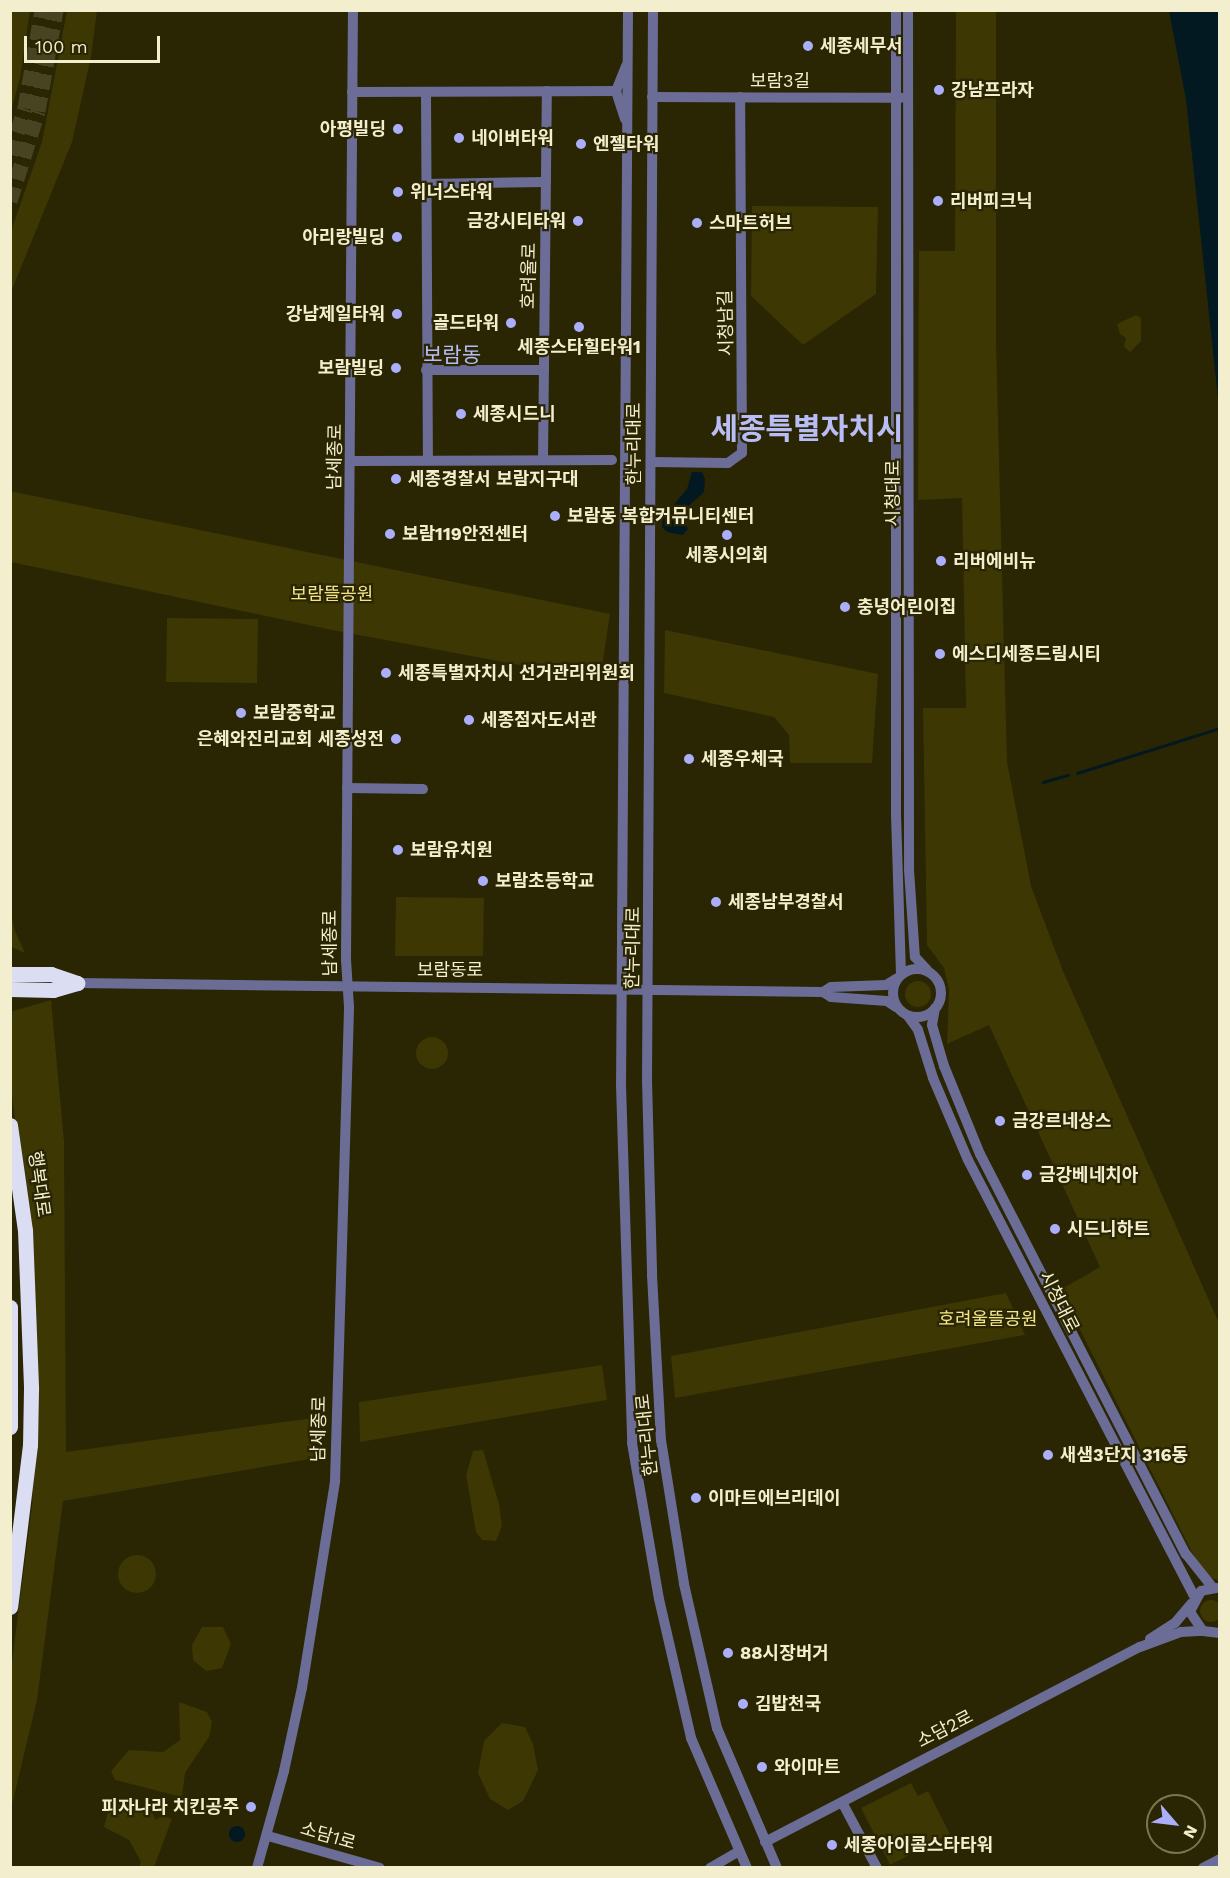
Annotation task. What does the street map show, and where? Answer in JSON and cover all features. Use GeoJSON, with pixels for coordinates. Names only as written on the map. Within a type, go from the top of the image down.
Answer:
{"type":"FeatureCollection","features":[{"type":"Feature","properties":{"kind":"highway"},"geometry":{"type":"LineString","coordinates":[[10,963],[29,981]]}},
{"type":"Feature","properties":{"kind":"highway"},"geometry":{"type":"LineString","coordinates":[[10,974],[29,981]]}},
{"type":"Feature","properties":{"kind":"highway"},"geometry":{"type":"LineString","coordinates":[[10,989],[51,974],[77,983]]}},
{"type":"Feature","properties":{"kind":"highway"},"geometry":{"type":"LineString","coordinates":[[10,1002],[29,981]]}},
{"type":"Feature","properties":{"kind":"highway","name":"행복대로"},"geometry":{"type":"LineString","coordinates":[[10,1125],[25,1230],[30,1310],[30,1445],[10,1607]]}},
{"type":"Feature","properties":{"kind":"highway"},"geometry":{"type":"LineString","coordinates":[[10,1182],[25,1377],[20,1520]]}},
{"type":"Feature","properties":{"kind":"highway"},"geometry":{"type":"LineString","coordinates":[[10,1307],[10,1427]]}},
{"type":"Feature","properties":{"kind":"street","name":"남세종로"},"geometry":{"type":"LineString","coordinates":[[256,1868],[268,1836],[302,1688],[335,1482],[349,1007],[346,985],[352,460],[353,10]]}},
{"type":"Feature","properties":{"kind":"street","name":"한누리대로"},"geometry":{"type":"LineString","coordinates":[[628,10],[622,437],[624,482],[621,1084],[632,1443],[659,1599],[692,1738],[738,1852],[747,1868]]}},
{"type":"Feature","properties":{"kind":"street","name":"한누리대로"},"geometry":{"type":"LineString","coordinates":[[653,10],[651,1252],[661,1440],[684,1584],[717,1728],[777,1868]]}},
{"type":"Feature","properties":{"kind":"street","name":"시청대로"},"geometry":{"type":"LineString","coordinates":[[896,10],[901,98],[909,870],[915,957],[927,970]]}},
{"type":"Feature","properties":{"kind":"street","name":"시청대로"},"geometry":{"type":"LineString","coordinates":[[899,976],[896,815],[901,98],[908,10]]}},
{"type":"Feature","properties":{"kind":"street"},"geometry":{"type":"LineString","coordinates":[[628,57],[616,91],[628,129]]}},
{"type":"Feature","properties":{"kind":"street","name":"호려울로"},"geometry":{"type":"LineString","coordinates":[[543,460],[547,91]]}},
{"type":"Feature","properties":{"kind":"street"},"geometry":{"type":"LineString","coordinates":[[352,92],[616,91]]}},
{"type":"Feature","properties":{"kind":"street"},"geometry":{"type":"LineString","coordinates":[[426,92],[428,460]]}},
{"type":"Feature","properties":{"kind":"street","name":"보람3길"},"geometry":{"type":"LineString","coordinates":[[652,97],[901,98]]}},
{"type":"Feature","properties":{"kind":"street","name":"시청남길"},"geometry":{"type":"LineString","coordinates":[[651,462],[728,463],[742,453],[740,98]]}},
{"type":"Feature","properties":{"kind":"street"},"geometry":{"type":"LineString","coordinates":[[427,184],[546,182]]}},
{"type":"Feature","properties":{"kind":"street"},"geometry":{"type":"LineString","coordinates":[[426,370],[544,370]]}},
{"type":"Feature","properties":{"kind":"street"},"geometry":{"type":"LineString","coordinates":[[352,460],[612,460],[620,451],[622,437]]}},
{"type":"Feature","properties":{"kind":"street"},"geometry":{"type":"LineString","coordinates":[[612,460],[624,482]]}},
{"type":"Feature","properties":{"kind":"street"},"geometry":{"type":"LineString","coordinates":[[347,788],[423,789]]}},
{"type":"Feature","properties":{"kind":"street"},"geometry":{"type":"LineString","coordinates":[[914,968],[927,970],[941,987],[935,1008],[923,1016],[908,1016],[887,1001],[831,997],[823,992],[831,987],[886,985],[914,968]]}},
{"type":"Feature","properties":{"kind":"street"},"geometry":{"type":"LineString","coordinates":[[897,1007],[892,993],[899,976]]}},
{"type":"Feature","properties":{"kind":"street","name":"보람동로"},"geometry":{"type":"LineString","coordinates":[[77,983],[650,988],[823,992]]}},
{"type":"Feature","properties":{"kind":"street","name":"시청대로"},"geometry":{"type":"LineString","coordinates":[[935,1008],[932,1025],[944,1066],[980,1154],[1185,1554],[1216,1588]]}},
{"type":"Feature","properties":{"kind":"street","name":"시청대로"},"geometry":{"type":"LineString","coordinates":[[908,1016],[918,1030],[952,1125],[986,1197],[1193,1600],[1192,1620],[1213,1634]]}},
{"type":"Feature","properties":{"kind":"street"},"geometry":{"type":"LineString","coordinates":[[1140,1647],[1175,1623],[1193,1600],[1216,1588]]}},
{"type":"Feature","properties":{"kind":"street"},"geometry":{"type":"LineString","coordinates":[[1140,1647],[1181,1632],[1213,1634]]}},
{"type":"Feature","properties":{"kind":"street","name":"소담2로"},"geometry":{"type":"LineString","coordinates":[[765,1842],[843,1804],[1140,1647]]}},
{"type":"Feature","properties":{"kind":"street"},"geometry":{"type":"LineString","coordinates":[[843,1804],[877,1868]]}},
{"type":"Feature","properties":{"kind":"street","name":"소담1로"},"geometry":{"type":"LineString","coordinates":[[268,1836],[380,1868]]}},
{"type":"Feature","properties":{"kind":"street"},"geometry":{"type":"LineString","coordinates":[[710,1868],[738,1852]]}},
{"type":"Feature","properties":{"kind":"street"},"geometry":{"type":"LineString","coordinates":[[1203,1868],[1220,1859]]}},
{"type":"Feature","properties":{"kind":"green space"},"geometry":{"type":"Polygon","coordinates":[[[11,10],[30,11],[20,78],[11,111],[11,10]]]}},
{"type":"Feature","properties":{"kind":"green space"},"geometry":{"type":"Polygon","coordinates":[[[67,11],[97,11],[91,57],[72,142],[11,292],[11,231],[42,142],[67,11]]]}},
{"type":"Feature","properties":{"kind":"green space"},"geometry":{"type":"Polygon","coordinates":[[[956,11],[996,11],[996,343],[1007,762],[1031,886],[1063,971],[1219,1323],[1219,1580],[1210,1578],[1198,1564],[1060,1290],[1100,1267],[989,1025],[947,1044],[949,990],[944,968],[927,945],[923,708],[966,708],[962,498],[918,500],[919,251],[955,251],[956,11]]]}},
{"type":"Feature","properties":{"kind":"green space"},"geometry":{"type":"Polygon","coordinates":[[[752,206],[878,207],[876,294],[803,345],[751,296],[752,206]]]}},
{"type":"Feature","properties":{"kind":"green space"},"geometry":{"type":"Polygon","coordinates":[[[1136,315],[1141,318],[1141,341],[1130,352],[1124,347],[1126,338],[1120,334],[1117,324],[1136,315]]]}},
{"type":"Feature","properties":{"kind":"green space","name":"보람뜰공원"},"geometry":{"type":"Polygon","coordinates":[[[10,491],[610,614],[600,680],[332,630],[11,562],[10,491]]]}},
{"type":"Feature","properties":{"kind":"green space"},"geometry":{"type":"Polygon","coordinates":[[[167,618],[258,619],[257,683],[166,682],[167,618]]]}},
{"type":"Feature","properties":{"kind":"green space"},"geometry":{"type":"Polygon","coordinates":[[[665,630],[878,674],[872,763],[790,763],[789,735],[774,717],[664,693],[665,630]]]}},
{"type":"Feature","properties":{"kind":"green space"},"geometry":{"type":"Polygon","coordinates":[[[396,897],[484,898],[483,956],[395,956],[396,897]]]}},
{"type":"Feature","properties":{"kind":"green space"},"geometry":{"type":"Polygon","coordinates":[[[11,914],[15,931],[25,953],[11,947],[11,914]]]}},
{"type":"Feature","properties":{"kind":"green space"},"geometry":{"type":"Polygon","coordinates":[[[918,981],[927,985],[931,994],[927,1003],[918,1007],[909,1003],[905,994],[909,985],[918,981]]]}},
{"type":"Feature","properties":{"kind":"green space"},"geometry":{"type":"Polygon","coordinates":[[[51,1000],[64,1141],[66,1452],[313,1418],[316,1458],[63,1501],[37,1700],[11,1809],[11,1669],[32,1506],[38,1392],[34,1271],[11,1088],[10,1012],[51,1000]]]}},
{"type":"Feature","properties":{"kind":"green space"},"geometry":{"type":"Polygon","coordinates":[[[432,1037],[444,1041],[448,1053],[444,1065],[432,1069],[420,1065],[416,1053],[420,1041],[432,1037]]]}},
{"type":"Feature","properties":{"kind":"green space","name":"호려울뜰공원"},"geometry":{"type":"Polygon","coordinates":[[[1006,1293],[1025,1335],[675,1398],[671,1356],[1006,1293]]]}},
{"type":"Feature","properties":{"kind":"green space"},"geometry":{"type":"Polygon","coordinates":[[[602,1365],[607,1400],[360,1442],[359,1402],[602,1365]]]}},
{"type":"Feature","properties":{"kind":"green space"},"geometry":{"type":"Polygon","coordinates":[[[483,1450],[499,1504],[502,1526],[496,1541],[482,1540],[476,1532],[466,1475],[473,1451],[483,1450]]]}},
{"type":"Feature","properties":{"kind":"green space"},"geometry":{"type":"Polygon","coordinates":[[[137,1555],[151,1560],[156,1574],[151,1588],[137,1593],[123,1588],[118,1574],[123,1560],[137,1555]]]}},
{"type":"Feature","properties":{"kind":"green space"},"geometry":{"type":"Polygon","coordinates":[[[1211,1600],[1219,1603],[1222,1611],[1219,1619],[1211,1622],[1203,1619],[1200,1611],[1203,1603],[1211,1600]]]}},
{"type":"Feature","properties":{"kind":"green space"},"geometry":{"type":"Polygon","coordinates":[[[202,1627],[223,1627],[231,1644],[222,1668],[206,1671],[193,1660],[192,1645],[202,1627]]]}},
{"type":"Feature","properties":{"kind":"green space"},"geometry":{"type":"Polygon","coordinates":[[[179,1702],[207,1712],[212,1722],[209,1737],[185,1773],[182,1797],[115,1780],[111,1771],[129,1750],[163,1752],[180,1740],[179,1702]]]}},
{"type":"Feature","properties":{"kind":"green space"},"geometry":{"type":"Polygon","coordinates":[[[502,1723],[525,1727],[533,1744],[538,1770],[523,1801],[508,1810],[490,1799],[478,1773],[484,1741],[502,1723]]]}},
{"type":"Feature","properties":{"kind":"green space"},"geometry":{"type":"Polygon","coordinates":[[[911,1783],[918,1796],[928,1791],[950,1834],[890,1865],[861,1808],[911,1783]]]}},
{"type":"Feature","properties":{"kind":"green space"},"geometry":{"type":"Polygon","coordinates":[[[119,1805],[152,1812],[156,1820],[162,1815],[172,1819],[154,1867],[139,1867],[141,1862],[129,1840],[104,1827],[108,1812],[119,1805]]]}},
{"type":"Feature","properties":{"kind":"water"},"geometry":{"type":"Polygon","coordinates":[[[1169,11],[1219,11],[1219,407],[1186,99],[1169,11]]]}},
{"type":"Feature","properties":{"kind":"water"},"geometry":{"type":"Polygon","coordinates":[[[692,472],[702,472],[705,479],[704,492],[682,512],[681,519],[688,529],[683,535],[667,532],[662,527],[663,518],[687,489],[692,472]]]}},
{"type":"Feature","properties":{"kind":"water"},"geometry":{"type":"Polygon","coordinates":[[[234,1826],[240,1826],[245,1834],[243,1840],[234,1842],[229,1837],[229,1831],[234,1826]]]}},
{"type":"Feature","properties":{"kind":"waterway"},"geometry":{"type":"LineString","coordinates":[[1077,773],[1220,728]]}},
{"type":"Feature","properties":{"kind":"waterway"},"geometry":{"type":"LineString","coordinates":[[1043,782],[1068,775]]}},
{"type":"Feature","properties":{"kind":"tunnel"},"geometry":{"type":"LineString","coordinates":[[10,154],[25,108],[42,10]]}},
{"type":"Feature","properties":{"kind":"tunnel"},"geometry":{"type":"LineString","coordinates":[[10,201],[38,111],[56,10]]}},
{"type":"Feature","properties":{"kind":"place","name":"세종세무서"},"geometry":{"type":"Point","coordinates":[808,46]}},
{"type":"Feature","properties":{"kind":"place","name":"강남프라자"},"geometry":{"type":"Point","coordinates":[939,90]}},
{"type":"Feature","properties":{"kind":"place","name":"아평빌딩"},"geometry":{"type":"Point","coordinates":[398,129]}},
{"type":"Feature","properties":{"kind":"place","name":"네이버타워"},"geometry":{"type":"Point","coordinates":[459,138]}},
{"type":"Feature","properties":{"kind":"place","name":"엔젤타워"},"geometry":{"type":"Point","coordinates":[581,144]}},
{"type":"Feature","properties":{"kind":"place","name":"위너스타워"},"geometry":{"type":"Point","coordinates":[398,192]}},
{"type":"Feature","properties":{"kind":"place","name":"리버피크닉"},"geometry":{"type":"Point","coordinates":[938,201]}},
{"type":"Feature","properties":{"kind":"place","name":"금강시티타워"},"geometry":{"type":"Point","coordinates":[578,221]}},
{"type":"Feature","properties":{"kind":"place","name":"스마트허브"},"geometry":{"type":"Point","coordinates":[697,223]}},
{"type":"Feature","properties":{"kind":"place","name":"아리랑빌딩"},"geometry":{"type":"Point","coordinates":[397,237]}},
{"type":"Feature","properties":{"kind":"place","name":"강남제일타워"},"geometry":{"type":"Point","coordinates":[397,314]}},
{"type":"Feature","properties":{"kind":"place","name":"골드타워"},"geometry":{"type":"Point","coordinates":[511,323]}},
{"type":"Feature","properties":{"kind":"place","name":"세종스타힐타워1"},"geometry":{"type":"Point","coordinates":[579,327]}},
{"type":"Feature","properties":{"kind":"place","name":"보람빌딩"},"geometry":{"type":"Point","coordinates":[396,368]}},
{"type":"Feature","properties":{"kind":"place","name":"세종시드니"},"geometry":{"type":"Point","coordinates":[461,414]}},
{"type":"Feature","properties":{"kind":"place","name":"세종경찰서 보람지구대"},"geometry":{"type":"Point","coordinates":[396,479]}},
{"type":"Feature","properties":{"kind":"place","name":"보람동 복합커뮤니티센터"},"geometry":{"type":"Point","coordinates":[555,516]}},
{"type":"Feature","properties":{"kind":"place","name":"보람119안전센터"},"geometry":{"type":"Point","coordinates":[390,534]}},
{"type":"Feature","properties":{"kind":"place","name":"세종시의회"},"geometry":{"type":"Point","coordinates":[727,535]}},
{"type":"Feature","properties":{"kind":"place","name":"리버에비뉴"},"geometry":{"type":"Point","coordinates":[941,561]}},
{"type":"Feature","properties":{"kind":"place","name":"충녕어린이집"},"geometry":{"type":"Point","coordinates":[845,607]}},
{"type":"Feature","properties":{"kind":"place","name":"에스디세종드림시티"},"geometry":{"type":"Point","coordinates":[940,654]}},
{"type":"Feature","properties":{"kind":"place","name":"세종특별자치시 선거관리위원회"},"geometry":{"type":"Point","coordinates":[386,673]}},
{"type":"Feature","properties":{"kind":"place","name":"보람중학교"},"geometry":{"type":"Point","coordinates":[241,713]}},
{"type":"Feature","properties":{"kind":"place","name":"세종점자도서관"},"geometry":{"type":"Point","coordinates":[469,720]}},
{"type":"Feature","properties":{"kind":"place","name":"은혜와진리교회 세종성전"},"geometry":{"type":"Point","coordinates":[396,739]}},
{"type":"Feature","properties":{"kind":"place","name":"세종우체국"},"geometry":{"type":"Point","coordinates":[689,759]}},
{"type":"Feature","properties":{"kind":"place","name":"보람유치원"},"geometry":{"type":"Point","coordinates":[398,850]}},
{"type":"Feature","properties":{"kind":"place","name":"보람초등학교"},"geometry":{"type":"Point","coordinates":[483,881]}},
{"type":"Feature","properties":{"kind":"place","name":"세종남부경찰서"},"geometry":{"type":"Point","coordinates":[716,902]}},
{"type":"Feature","properties":{"kind":"place","name":"금강르네상스"},"geometry":{"type":"Point","coordinates":[1000,1121]}},
{"type":"Feature","properties":{"kind":"place","name":"금강베네치아"},"geometry":{"type":"Point","coordinates":[1027,1175]}},
{"type":"Feature","properties":{"kind":"place","name":"시드니하트"},"geometry":{"type":"Point","coordinates":[1055,1229]}},
{"type":"Feature","properties":{"kind":"place","name":"새샘3단지 316동"},"geometry":{"type":"Point","coordinates":[1048,1455]}},
{"type":"Feature","properties":{"kind":"place","name":"이마트에브리데이"},"geometry":{"type":"Point","coordinates":[696,1498]}},
{"type":"Feature","properties":{"kind":"place","name":"88시장버거"},"geometry":{"type":"Point","coordinates":[728,1653]}},
{"type":"Feature","properties":{"kind":"place","name":"김밥천국"},"geometry":{"type":"Point","coordinates":[743,1704]}},
{"type":"Feature","properties":{"kind":"place","name":"와이마트"},"geometry":{"type":"Point","coordinates":[762,1767]}},
{"type":"Feature","properties":{"kind":"place","name":"피자나라 치킨공주"},"geometry":{"type":"Point","coordinates":[251,1807]}},
{"type":"Feature","properties":{"kind":"place","name":"세종아이콤스타타워"},"geometry":{"type":"Point","coordinates":[832,1845]}},
{"type":"Feature","properties":{"kind":"district","name":"보람동"},"geometry":{"type":"Point","coordinates":[452,355]}},
{"type":"Feature","properties":{"kind":"district","name":"세종특별자치시"},"geometry":{"type":"Point","coordinates":[807,429]}}]}
